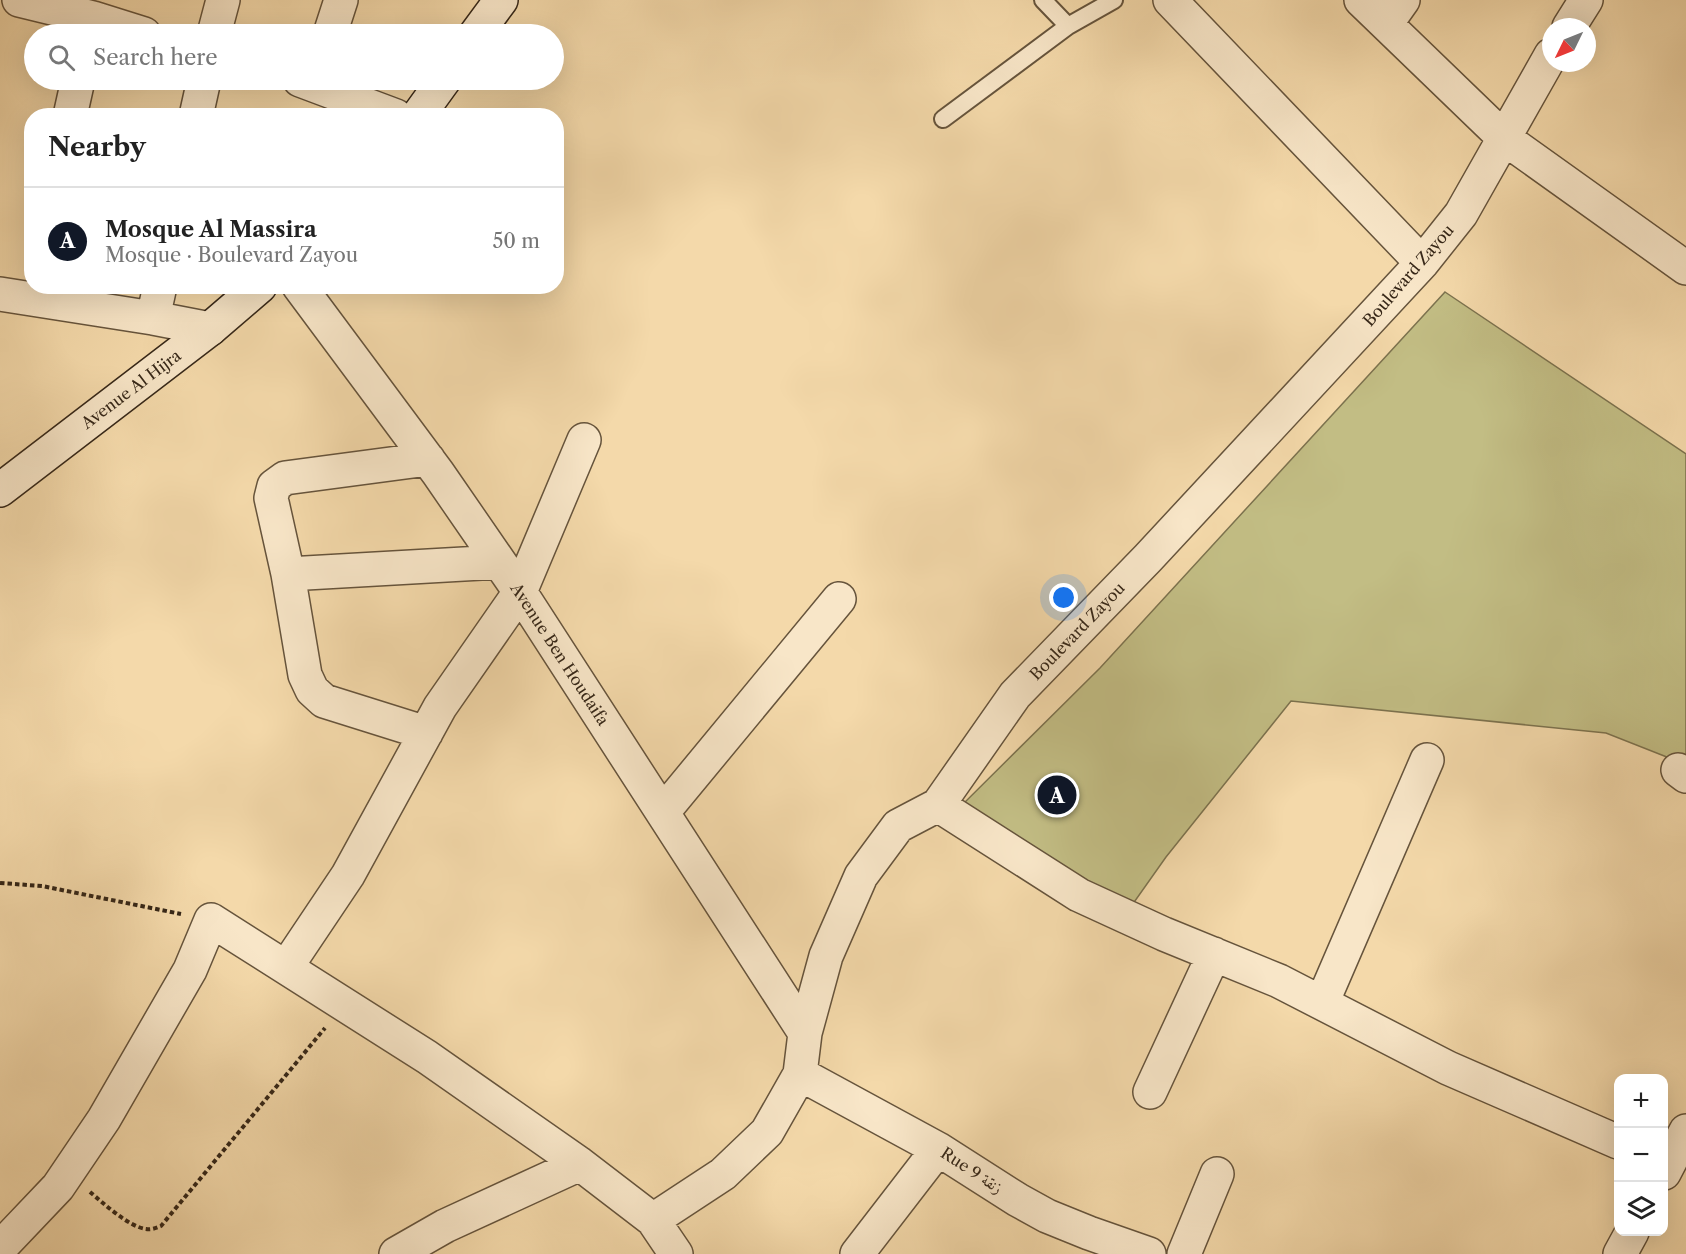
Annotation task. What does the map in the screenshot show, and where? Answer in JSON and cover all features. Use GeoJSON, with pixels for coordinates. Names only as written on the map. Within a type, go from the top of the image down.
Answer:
{"type":"FeatureCollection","features":[{"type":"Feature","properties":{"kind":"street"},"geometry":{"type":"LineString","coordinates":[[19,0],[112,24]]}},
{"type":"Feature","properties":{"kind":"street"},"geometry":{"type":"LineString","coordinates":[[217,24],[223,0]]}},
{"type":"Feature","properties":{"kind":"street"},"geometry":{"type":"LineString","coordinates":[[333,24],[340,0]]}},
{"type":"Feature","properties":{"kind":"street"},"geometry":{"type":"LineString","coordinates":[[483,24],[501,0]]}},
{"type":"Feature","properties":{"kind":"street"},"geometry":{"type":"LineString","coordinates":[[1170,0],[1422,262]]}},
{"type":"Feature","properties":{"kind":"street"},"geometry":{"type":"LineString","coordinates":[[1361,0],[1395,12],[1504,138],[1686,268]]}},
{"type":"Feature","properties":{"kind":"street"},"geometry":{"type":"LineString","coordinates":[[1575,18],[1586,0]]}},
{"type":"Feature","properties":{"kind":"street","name":"Boulevard Zayou"},"geometry":{"type":"LineString","coordinates":[[653,1220],[723,1174],[767,1132],[800,1074],[805,1033],[826,956],[861,876],[898,826],[938,805],[1016,695],[1148,558],[1422,262],[1461,214],[1542,71]]}},
{"type":"Feature","properties":{"kind":"street"},"geometry":{"type":"LineString","coordinates":[[72,108],[76,90]]}},
{"type":"Feature","properties":{"kind":"street"},"geometry":{"type":"LineString","coordinates":[[198,108],[202,90]]}},
{"type":"Feature","properties":{"kind":"street"},"geometry":{"type":"LineString","coordinates":[[332,90],[376,108]]}},
{"type":"Feature","properties":{"kind":"street"},"geometry":{"type":"LineString","coordinates":[[424,108],[437,90]]}},
{"type":"Feature","properties":{"kind":"street"},"geometry":{"type":"LineString","coordinates":[[65,294],[156,302],[210,329]]}},
{"type":"Feature","properties":{"kind":"street","name":"Avenue Al Hijra"},"geometry":{"type":"LineString","coordinates":[[1,488],[210,329],[251,294]]}},
{"type":"Feature","properties":{"kind":"street","name":"Avenue Ben Houdaifa"},"geometry":{"type":"LineString","coordinates":[[305,294],[428,459],[520,592],[805,1033]]}},
{"type":"Feature","properties":{"kind":"street"},"geometry":{"type":"LineString","coordinates":[[287,966],[348,875],[440,707],[520,592],[584,440]]}},
{"type":"Feature","properties":{"kind":"street"},"geometry":{"type":"LineString","coordinates":[[426,734],[324,701],[312,690],[305,675],[288,574],[271,498],[274,486],[285,478],[428,459]]}},
{"type":"Feature","properties":{"kind":"street"},"geometry":{"type":"LineString","coordinates":[[288,574],[499,562]]}},
{"type":"Feature","properties":{"kind":"street"},"geometry":{"type":"LineString","coordinates":[[663,812],[839,599]]}},
{"type":"Feature","properties":{"kind":"street"},"geometry":{"type":"LineString","coordinates":[[1322,1003],[1427,760]]}},
{"type":"Feature","properties":{"kind":"street"},"geometry":{"type":"LineString","coordinates":[[938,805],[1079,895],[1164,934],[1279,981],[1448,1068],[1614,1140]]}},
{"type":"Feature","properties":{"kind":"street"},"geometry":{"type":"LineString","coordinates":[[0,1248],[44,1203],[68,1174],[144,1053],[190,970],[211,920],[287,966],[427,1057],[580,1164],[653,1220],[676,1254]]}},
{"type":"Feature","properties":{"kind":"street"},"geometry":{"type":"LineString","coordinates":[[1150,1092],[1214,954]]}},
{"type":"Feature","properties":{"kind":"street","name":"Rue 9 زنقة"},"geometry":{"type":"LineString","coordinates":[[800,1074],[938,1149],[1047,1216],[1149,1254]]}},
{"type":"Feature","properties":{"kind":"street"},"geometry":{"type":"LineString","coordinates":[[1668,1133],[1686,1123]]}},
{"type":"Feature","properties":{"kind":"street"},"geometry":{"type":"LineString","coordinates":[[1668,1165],[1686,1131]]}},
{"type":"Feature","properties":{"kind":"street"},"geometry":{"type":"LineString","coordinates":[[857,1254],[938,1149]]}},
{"type":"Feature","properties":{"kind":"street"},"geometry":{"type":"LineString","coordinates":[[396,1254],[454,1222],[580,1164]]}},
{"type":"Feature","properties":{"kind":"street"},"geometry":{"type":"LineString","coordinates":[[1184,1254],[1217,1174]]}},
{"type":"Feature","properties":{"kind":"street"},"geometry":{"type":"LineString","coordinates":[[1620,1254],[1630,1236]]}},
{"type":"Feature","properties":{"kind":"lane"},"geometry":{"type":"LineString","coordinates":[[1043,0],[1068,26]]}},
{"type":"Feature","properties":{"kind":"lane"},"geometry":{"type":"LineString","coordinates":[[943,119],[1068,26],[1114,0]]}},
{"type":"Feature","properties":{"kind":"path"},"geometry":{"type":"LineString","coordinates":[[0,883],[42,886],[211,920]]}},
{"type":"Feature","properties":{"kind":"path"},"geometry":{"type":"LineString","coordinates":[[68,1174],[127,1220],[145,1229],[161,1226],[344,1005]]}},
{"type":"Feature","properties":{"kind":"shaded area"},"geometry":{"type":"Polygon","coordinates":[[[1445,292],[1686,454],[1686,755],[1682,763],[1606,733],[1291,701],[1166,857],[1130,908],[964,803],[1100,668],[1445,292]]]}},
{"type":"Feature","properties":{"kind":"place","name":"Mosque Al Massira"},"geometry":{"type":"Point","coordinates":[1057,795]}}]}
